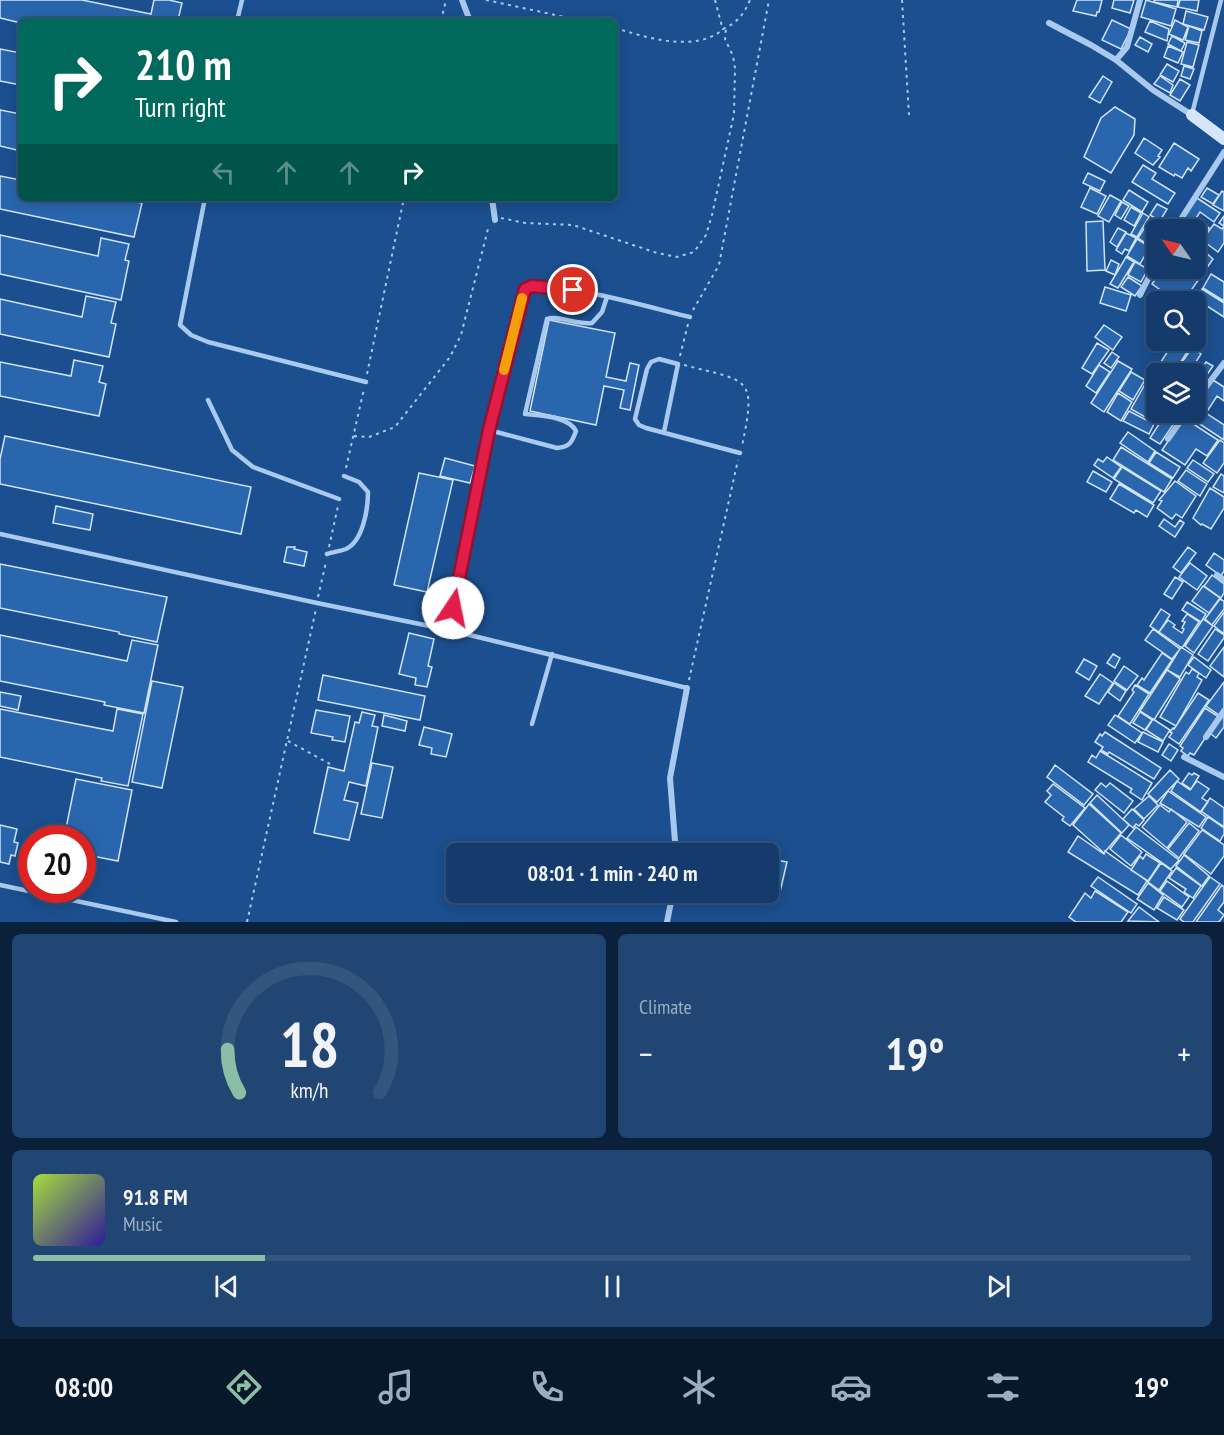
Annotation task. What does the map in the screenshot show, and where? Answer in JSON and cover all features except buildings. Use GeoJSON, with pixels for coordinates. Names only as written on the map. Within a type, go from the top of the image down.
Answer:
{"type":"FeatureCollection","features":[{"type":"Feature","properties":{"kind":"street"},"geometry":{"type":"LineString","coordinates":[[462,0],[469,18]]}},
{"type":"Feature","properties":{"kind":"street"},"geometry":{"type":"LineString","coordinates":[[1116,60],[1127,47],[1140,0]]}},
{"type":"Feature","properties":{"kind":"street"},"geometry":{"type":"LineString","coordinates":[[1049,23],[1116,60],[1153,90],[1224,139]]}},
{"type":"Feature","properties":{"kind":"street"},"geometry":{"type":"LineString","coordinates":[[1181,219],[1224,152]]}},
{"type":"Feature","properties":{"kind":"street"},"geometry":{"type":"LineString","coordinates":[[492,201],[495,220]]}},
{"type":"Feature","properties":{"kind":"street"},"geometry":{"type":"LineString","coordinates":[[1140,295],[1148,279]]}},
{"type":"Feature","properties":{"kind":"street"},"geometry":{"type":"LineString","coordinates":[[1206,387],[1224,363]]}},
{"type":"Feature","properties":{"kind":"street"},"geometry":{"type":"LineString","coordinates":[[1168,439],[1179,423]]}},
{"type":"Feature","properties":{"kind":"street"},"geometry":{"type":"LineString","coordinates":[[1217,575],[1224,580]]}},
{"type":"Feature","properties":{"kind":"street"},"geometry":{"type":"LineString","coordinates":[[675,843],[670,778],[687,688]]}},
{"type":"Feature","properties":{"kind":"street"},"geometry":{"type":"LineString","coordinates":[[1206,737],[1224,711]]}},
{"type":"Feature","properties":{"kind":"street"},"geometry":{"type":"LineString","coordinates":[[1184,757],[1224,777]]}},
{"type":"Feature","properties":{"kind":"street"},"geometry":{"type":"LineString","coordinates":[[667,922],[671,903]]}},
{"type":"Feature","properties":{"kind":"lane"},"geometry":{"type":"LineString","coordinates":[[238,18],[242,0]]}},
{"type":"Feature","properties":{"kind":"lane"},"geometry":{"type":"LineString","coordinates":[[1192,116],[1221,0]]}},
{"type":"Feature","properties":{"kind":"lane"},"geometry":{"type":"LineString","coordinates":[[204,201],[180,325],[192,335],[208,342],[366,382]]}},
{"type":"Feature","properties":{"kind":"lane"},"geometry":{"type":"LineString","coordinates":[[449,630],[489,430],[525,289],[532,286],[573,290],[690,317]]}},
{"type":"Feature","properties":{"kind":"lane"},"geometry":{"type":"LineString","coordinates":[[489,430],[557,448],[566,448],[572,444],[576,431],[573,425],[564,421],[525,414],[547,319],[552,317],[581,325],[592,323],[602,312],[607,297]]}},
{"type":"Feature","properties":{"kind":"lane"},"geometry":{"type":"LineString","coordinates":[[664,432],[678,364],[659,359],[651,362],[647,369],[635,419],[639,425],[646,428],[740,453]]}},
{"type":"Feature","properties":{"kind":"lane"},"geometry":{"type":"LineString","coordinates":[[208,400],[232,450],[239,456],[254,466],[339,500]]}},
{"type":"Feature","properties":{"kind":"lane"},"geometry":{"type":"LineString","coordinates":[[327,554],[347,549],[358,538],[368,502],[368,492],[359,482],[344,476]]}},
{"type":"Feature","properties":{"kind":"lane"},"geometry":{"type":"LineString","coordinates":[[0,534],[449,630],[687,688]]}},
{"type":"Feature","properties":{"kind":"lane"},"geometry":{"type":"LineString","coordinates":[[532,724],[552,654]]}},
{"type":"Feature","properties":{"kind":"lane"},"geometry":{"type":"LineString","coordinates":[[0,885],[176,922]]}},
{"type":"Feature","properties":{"kind":"path"},"geometry":{"type":"LineString","coordinates":[[442,18],[446,0]]}},
{"type":"Feature","properties":{"kind":"path"},"geometry":{"type":"LineString","coordinates":[[486,0],[574,18]]}},
{"type":"Feature","properties":{"kind":"path"},"geometry":{"type":"LineString","coordinates":[[354,436],[369,437],[395,427],[450,357],[461,335],[470,304],[485,235],[489,225],[495,220],[499,218],[525,223],[573,225],[657,254],[677,257],[694,252],[706,235],[712,215],[734,114],[733,56],[725,39],[715,0]]}},
{"type":"Feature","properties":{"kind":"path"},"geometry":{"type":"LineString","coordinates":[[618,29],[683,42],[699,41],[731,26],[745,11],[750,0]]}},
{"type":"Feature","properties":{"kind":"path"},"geometry":{"type":"LineString","coordinates":[[687,688],[750,402],[748,390],[737,379],[678,364],[690,317],[719,265],[769,0]]}},
{"type":"Feature","properties":{"kind":"path"},"geometry":{"type":"LineString","coordinates":[[902,0],[909,115]]}},
{"type":"Feature","properties":{"kind":"path"},"geometry":{"type":"LineString","coordinates":[[288,741],[330,764]]}},
{"type":"Feature","properties":{"kind":"slow traffic"},"geometry":{"type":"LineString","coordinates":[[504,370],[522,298]]}},
{"type":"Feature","properties":{"kind":"route"},"geometry":{"type":"LineString","coordinates":[[453,608],[489,430],[525,289],[532,286],[573,290]]}}]}
